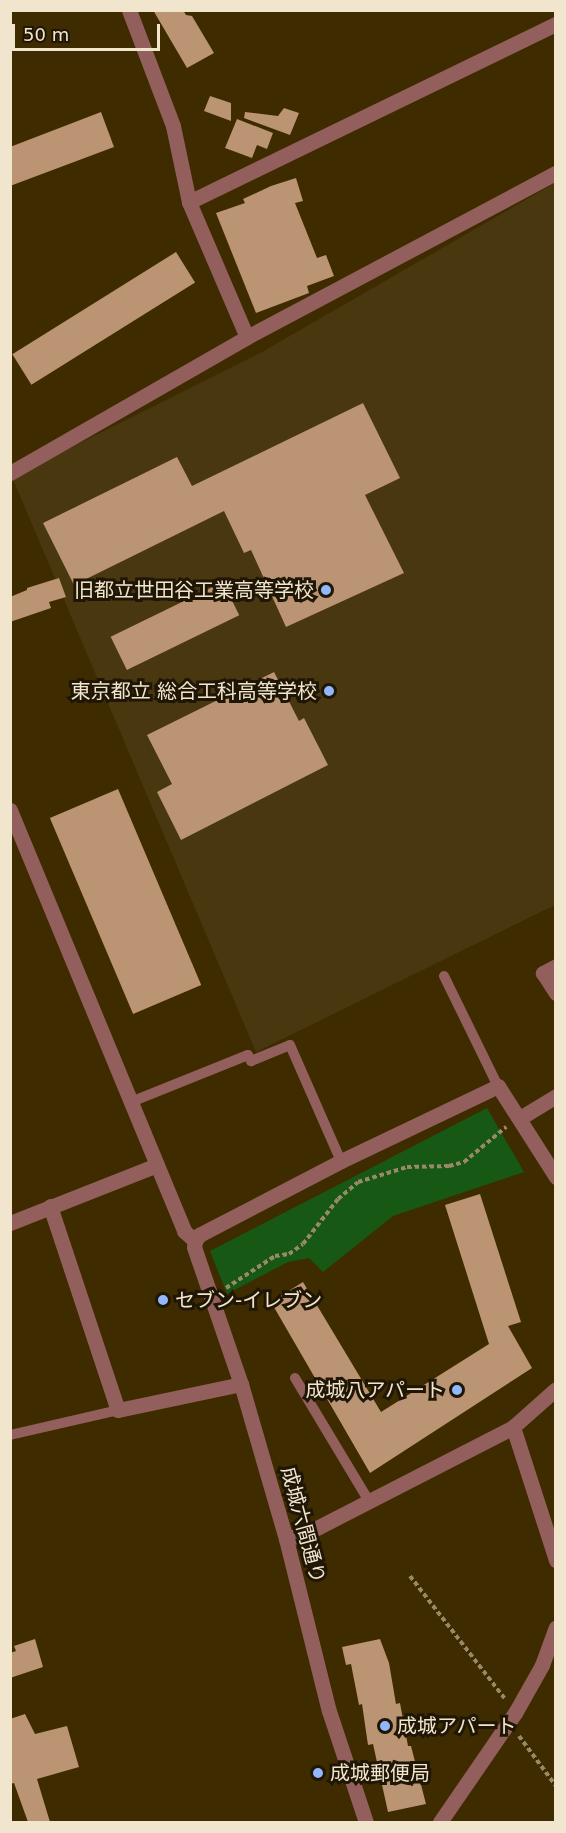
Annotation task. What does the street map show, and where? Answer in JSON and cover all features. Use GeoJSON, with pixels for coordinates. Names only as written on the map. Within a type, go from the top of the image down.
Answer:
{"type":"FeatureCollection","features":[{"type":"Feature","properties":{"kind":"street"},"geometry":{"type":"LineString","coordinates":[[129,10],[173,126],[189,202],[248,337]]}},
{"type":"Feature","properties":{"kind":"street"},"geometry":{"type":"LineString","coordinates":[[189,202],[555,24]]}},
{"type":"Feature","properties":{"kind":"street"},"geometry":{"type":"LineString","coordinates":[[10,473],[248,337],[555,173]]}},
{"type":"Feature","properties":{"kind":"street"},"geometry":{"type":"LineString","coordinates":[[10,810],[184,1231],[195,1241],[199,1235],[341,1161],[498,1086],[514,1122],[555,1177]]}},
{"type":"Feature","properties":{"kind":"street"},"geometry":{"type":"LineString","coordinates":[[555,966],[543,973],[555,993]]}},
{"type":"Feature","properties":{"kind":"street"},"geometry":{"type":"LineString","coordinates":[[514,1122],[555,1096]]}},
{"type":"Feature","properties":{"kind":"street"},"geometry":{"type":"LineString","coordinates":[[10,1223],[157,1165]]}},
{"type":"Feature","properties":{"kind":"street"},"geometry":{"type":"LineString","coordinates":[[50,1206],[118,1410],[241,1384]]}},
{"type":"Feature","properties":{"kind":"street","name":"成城六間通り"},"geometry":{"type":"LineString","coordinates":[[195,1241],[194,1247],[241,1384],[286,1539],[329,1711],[366,1822]]}},
{"type":"Feature","properties":{"kind":"street"},"geometry":{"type":"LineString","coordinates":[[286,1539],[309,1532],[513,1427],[555,1389]]}},
{"type":"Feature","properties":{"kind":"street"},"geometry":{"type":"LineString","coordinates":[[513,1427],[555,1560]]}},
{"type":"Feature","properties":{"kind":"street"},"geometry":{"type":"LineString","coordinates":[[440,1822],[515,1713],[542,1665],[555,1627]]}},
{"type":"Feature","properties":{"kind":"lane"},"geometry":{"type":"LineString","coordinates":[[444,976],[498,1086]]}},
{"type":"Feature","properties":{"kind":"lane"},"geometry":{"type":"LineString","coordinates":[[132,1102],[248,1055],[251,1061],[290,1045],[341,1161]]}},
{"type":"Feature","properties":{"kind":"lane"},"geometry":{"type":"LineString","coordinates":[[295,1378],[369,1501]]}},
{"type":"Feature","properties":{"kind":"lane"},"geometry":{"type":"LineString","coordinates":[[10,1435],[118,1410]]}},
{"type":"Feature","properties":{"kind":"path"},"geometry":{"type":"LineString","coordinates":[[222,1290],[275,1256],[289,1254],[303,1244],[338,1199],[358,1182],[406,1167],[449,1166],[464,1162],[514,1122]]}},
{"type":"Feature","properties":{"kind":"path"},"geometry":{"type":"LineString","coordinates":[[353,1173],[358,1182]]}},
{"type":"Feature","properties":{"kind":"path"},"geometry":{"type":"LineString","coordinates":[[410,1576],[515,1713],[518,1735],[555,1786]]}},
{"type":"Feature","properties":{"kind":"shaded area","name":"東京都立 総合工科高等学校"},"geometry":{"type":"Polygon","coordinates":[[[555,183],[555,905],[256,1052],[12,477],[262,352],[555,183]]]}},
{"type":"Feature","properties":{"kind":"green space"},"geometry":{"type":"Polygon","coordinates":[[[487,1108],[524,1172],[393,1216],[323,1272],[309,1258],[288,1262],[227,1294],[210,1251],[487,1108]]]}},
{"type":"Feature","properties":{"kind":"building"},"geometry":{"type":"Polygon","coordinates":[[[153,10],[183,10],[186,15],[192,16],[214,53],[187,68],[153,10]]]}},
{"type":"Feature","properties":{"kind":"building"},"geometry":{"type":"Polygon","coordinates":[[[210,96],[231,103],[231,121],[204,111],[210,96]]]}},
{"type":"Feature","properties":{"kind":"building"},"geometry":{"type":"Polygon","coordinates":[[[284,108],[299,113],[290,135],[244,118],[245,112],[278,116],[284,108]]]}},
{"type":"Feature","properties":{"kind":"building"},"geometry":{"type":"Polygon","coordinates":[[[101,112],[114,147],[10,186],[10,147],[101,112]]]}},
{"type":"Feature","properties":{"kind":"building"},"geometry":{"type":"Polygon","coordinates":[[[237,119],[273,133],[267,149],[257,145],[252,158],[225,148],[237,119]]]}},
{"type":"Feature","properties":{"kind":"building"},"geometry":{"type":"Polygon","coordinates":[[[296,178],[303,201],[295,203],[317,258],[326,255],[334,276],[307,286],[309,293],[256,313],[216,213],[245,203],[243,199],[271,186],[296,178]]]}},
{"type":"Feature","properties":{"kind":"building"},"geometry":{"type":"Polygon","coordinates":[[[176,252],[195,283],[31,385],[12,354],[176,252]]]}},
{"type":"Feature","properties":{"kind":"building"},"geometry":{"type":"Polygon","coordinates":[[[363,403],[400,478],[365,495],[404,573],[286,627],[251,550],[244,553],[224,511],[74,585],[43,523],[177,457],[192,486],[363,403]]]}},
{"type":"Feature","properties":{"kind":"building"},"geometry":{"type":"Polygon","coordinates":[[[59,578],[66,597],[49,602],[51,608],[10,622],[10,597],[27,588],[59,578]]]}},
{"type":"Feature","properties":{"kind":"building"},"geometry":{"type":"Polygon","coordinates":[[[223,582],[239,615],[127,670],[111,637],[223,582]]]}},
{"type":"Feature","properties":{"kind":"building"},"geometry":{"type":"Polygon","coordinates":[[[274,672],[299,721],[304,718],[328,765],[181,840],[157,792],[172,784],[147,735],[274,672]]]}},
{"type":"Feature","properties":{"kind":"building"},"geometry":{"type":"Polygon","coordinates":[[[118,789],[201,985],[133,1014],[50,818],[118,789]]]}},
{"type":"Feature","properties":{"kind":"building","name":"成城八アパート"},"geometry":{"type":"Polygon","coordinates":[[[480,1194],[521,1322],[508,1326],[532,1368],[370,1473],[271,1302],[303,1282],[381,1412],[489,1344],[445,1205],[480,1194]]]}},
{"type":"Feature","properties":{"kind":"building"},"geometry":{"type":"Polygon","coordinates":[[[35,1639],[43,1667],[10,1678],[10,1653],[16,1651],[14,1646],[35,1639]]]}},
{"type":"Feature","properties":{"kind":"building","name":"成城アパート"},"geometry":{"type":"Polygon","coordinates":[[[380,1639],[389,1663],[396,1704],[400,1703],[408,1746],[411,1746],[426,1804],[388,1812],[373,1744],[368,1745],[362,1704],[359,1705],[351,1664],[346,1665],[342,1647],[380,1639]]]}},
{"type":"Feature","properties":{"kind":"building"},"geometry":{"type":"Polygon","coordinates":[[[25,1714],[35,1734],[67,1726],[79,1767],[37,1779],[50,1822],[28,1822],[14,1783],[10,1784],[10,1719],[25,1714]]]}},
{"type":"Feature","properties":{"kind":"place","name":"旧都立世田谷工業高等学校"},"geometry":{"type":"Point","coordinates":[326,590]}},
{"type":"Feature","properties":{"kind":"place","name":"東京都立 総合工科高等学校"},"geometry":{"type":"Point","coordinates":[329,691]}},
{"type":"Feature","properties":{"kind":"place","name":"セブン-イレブン"},"geometry":{"type":"Point","coordinates":[163,1300]}},
{"type":"Feature","properties":{"kind":"place","name":"成城八アパート"},"geometry":{"type":"Point","coordinates":[457,1390]}},
{"type":"Feature","properties":{"kind":"place","name":"成城アパート"},"geometry":{"type":"Point","coordinates":[385,1726]}},
{"type":"Feature","properties":{"kind":"place","name":"成城郵便局"},"geometry":{"type":"Point","coordinates":[318,1773]}}]}
